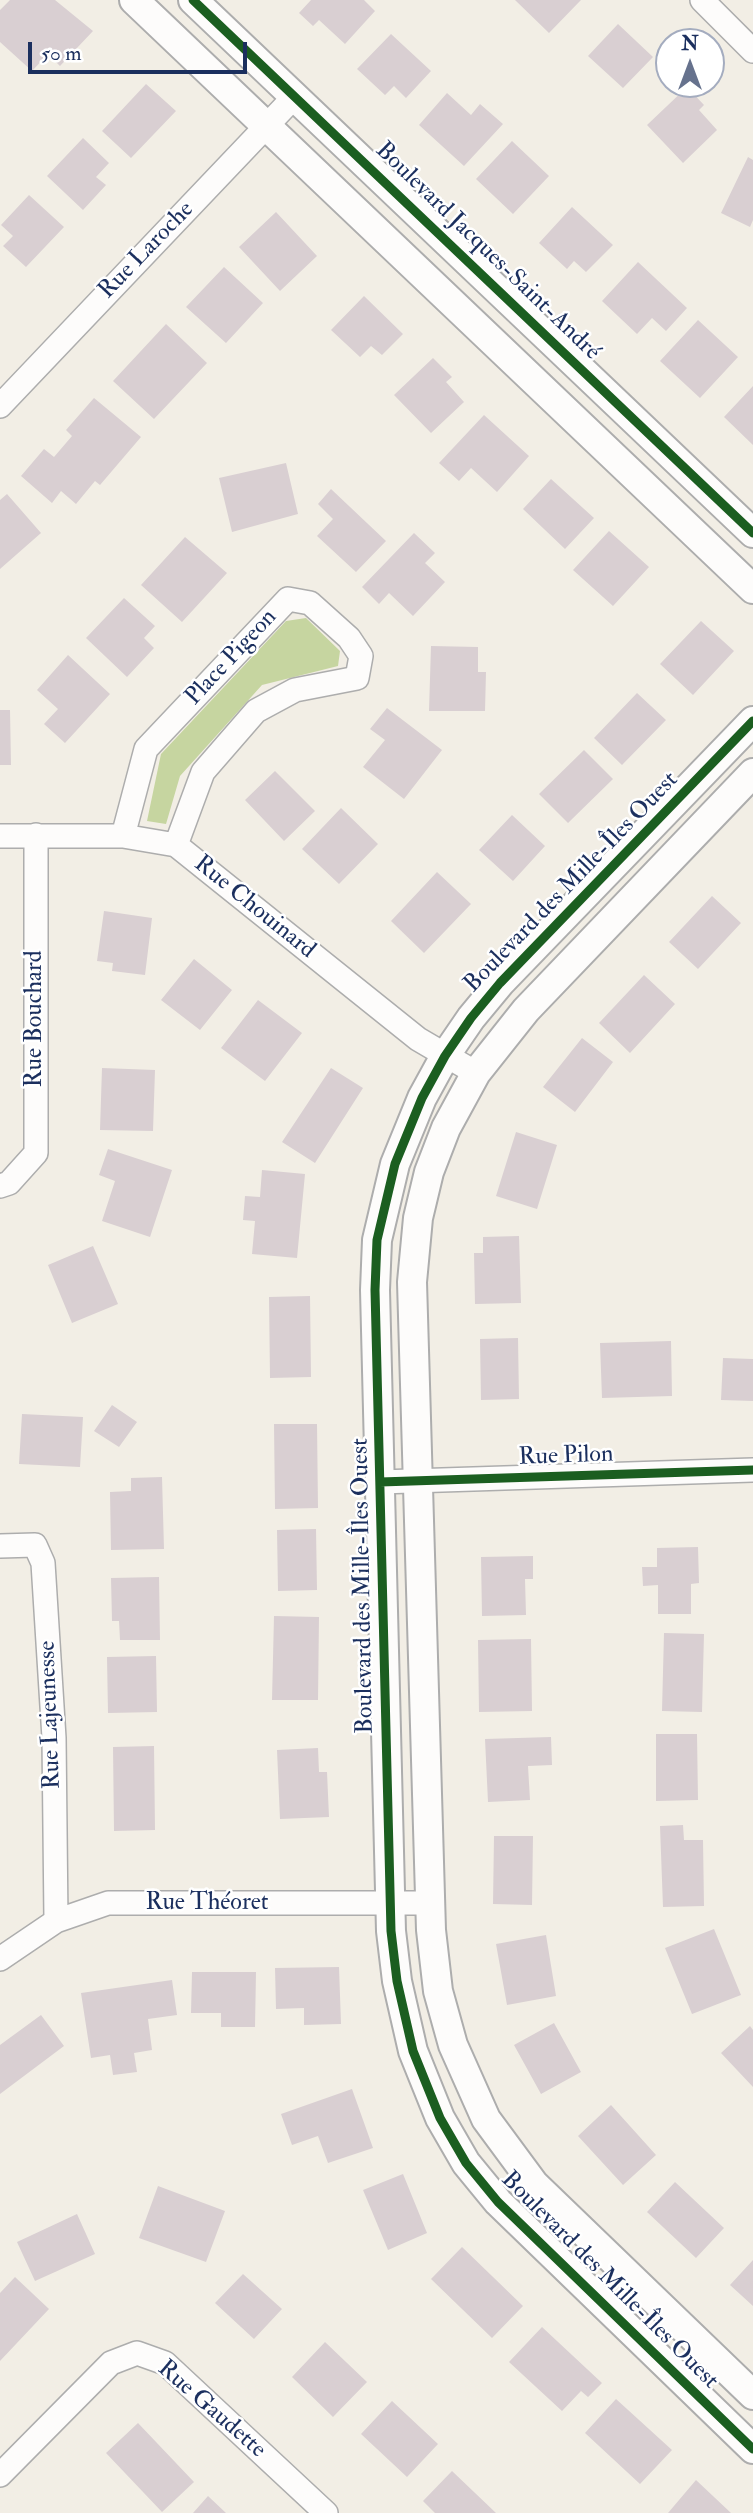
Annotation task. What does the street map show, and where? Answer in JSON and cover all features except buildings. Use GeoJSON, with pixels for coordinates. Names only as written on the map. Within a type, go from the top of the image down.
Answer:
{"type":"FeatureCollection","features":[{"type":"Feature","properties":{"kind":"street"},"geometry":{"type":"LineString","coordinates":[[134,0],[753,589]]}},
{"type":"Feature","properties":{"kind":"street","name":"Boulevard Jacques-Saint-André"},"geometry":{"type":"LineString","coordinates":[[193,0],[753,533]]}},
{"type":"Feature","properties":{"kind":"street"},"geometry":{"type":"LineString","coordinates":[[702,0],[753,51]]}},
{"type":"Feature","properties":{"kind":"street","name":"Rue Laroche"},"geometry":{"type":"LineString","coordinates":[[0,406],[295,96]]}},
{"type":"Feature","properties":{"kind":"street","name":"Place Pigeon"},"geometry":{"type":"LineString","coordinates":[[123,836],[146,749],[288,598],[310,603],[349,638],[361,656],[357,678],[295,690],[256,712],[203,772],[176,845]]}},
{"type":"Feature","properties":{"kind":"street","name":"Boulevard des Mille-Îles Ouest"},"geometry":{"type":"LineString","coordinates":[[753,721],[500,983],[471,1018],[445,1056],[407,1131],[386,1197],[377,1240],[375,1290],[390,1904],[397,1981],[413,2051],[440,2118],[466,2163],[526,2232],[753,2449]]}},
{"type":"Feature","properties":{"kind":"street","name":"Boulevard des Mille-Îles Ouest"},"geometry":{"type":"LineString","coordinates":[[753,774],[526,1010],[476,1073],[457,1105],[437,1150],[418,1218],[412,1282],[429,1903],[435,1971],[443,2014],[474,2095],[503,2145],[553,2205],[753,2395]]}},
{"type":"Feature","properties":{"kind":"street","name":"Rue Bouchard"},"geometry":{"type":"LineString","coordinates":[[0,1186],[9,1183],[36,1153],[36,835]]}},
{"type":"Feature","properties":{"kind":"street","name":"Rue Chouinard"},"geometry":{"type":"LineString","coordinates":[[0,836],[123,836],[176,845],[418,1039],[476,1073]]}},
{"type":"Feature","properties":{"kind":"street","name":"Rue Pilon"},"geometry":{"type":"LineString","coordinates":[[380,1482],[753,1469]]}},
{"type":"Feature","properties":{"kind":"street","name":"Rue Lajeunesse"},"geometry":{"type":"LineString","coordinates":[[0,1546],[35,1545],[43,1563],[54,1738],[56,1921]]}},
{"type":"Feature","properties":{"kind":"street","name":"Rue Théoret"},"geometry":{"type":"LineString","coordinates":[[0,1959],[56,1921],[108,1903],[429,1903]]}},
{"type":"Feature","properties":{"kind":"street","name":"Rue Gaudette"},"geometry":{"type":"LineString","coordinates":[[0,2475],[111,2363],[137,2353],[165,2363],[326,2513]]}},
{"type":"Feature","properties":{"kind":"green space"},"geometry":{"type":"Polygon","coordinates":[[[306,618],[340,651],[338,666],[262,685],[180,776],[166,824],[147,821],[161,754],[286,621],[306,618]]]}},
{"type":"Feature","properties":{"kind":"cycle path"},"geometry":{"type":"LineString","coordinates":[[193,0],[753,533]]}},
{"type":"Feature","properties":{"kind":"cycle path"},"geometry":{"type":"LineString","coordinates":[[753,721],[500,983],[471,1018],[445,1056],[422,1098],[395,1164],[377,1240],[375,1290],[391,1931],[397,1981],[413,2051],[440,2118],[466,2163],[498,2202],[753,2449]]}},
{"type":"Feature","properties":{"kind":"cycle path"},"geometry":{"type":"LineString","coordinates":[[380,1482],[753,1470]]}}]}
